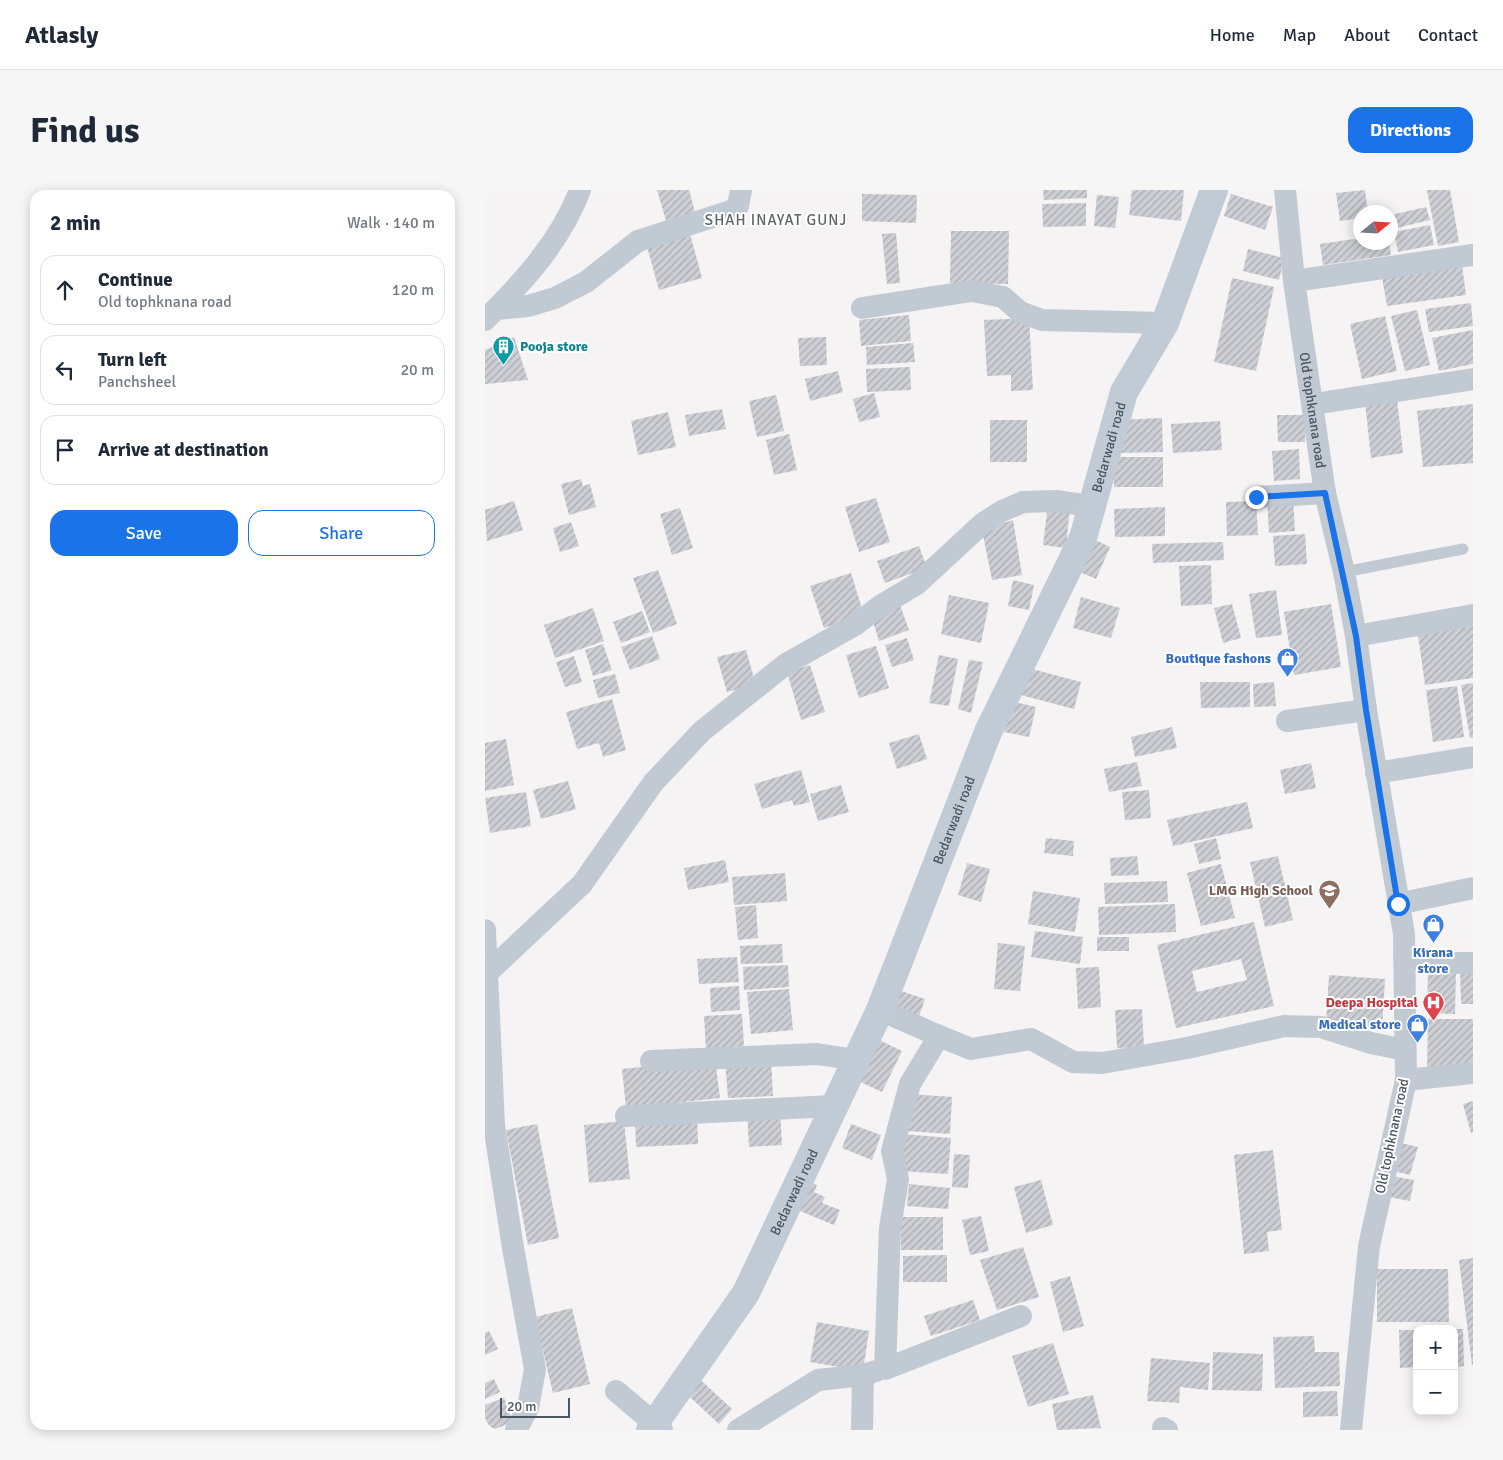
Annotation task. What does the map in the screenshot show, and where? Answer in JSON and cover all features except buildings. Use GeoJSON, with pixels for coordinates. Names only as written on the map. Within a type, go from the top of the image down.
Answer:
{"type":"FeatureCollection","features":[{"type":"Feature","properties":{"kind":"street"},"geometry":{"type":"LineString","coordinates":[[491,314],[525,281],[571,214],[580,190]]}},
{"type":"Feature","properties":{"kind":"street"},"geometry":{"type":"LineString","coordinates":[[491,314],[555,298],[586,282],[638,241],[731,211],[738,206],[741,190]]}},
{"type":"Feature","properties":{"kind":"street","name":"Bedarwadi road"},"geometry":{"type":"LineString","coordinates":[[655,1428],[746,1293],[881,1010],[988,732],[1083,538],[1124,392],[1165,323],[1213,190]]}},
{"type":"Feature","properties":{"kind":"street","name":"Old tophknana road"},"geometry":{"type":"LineString","coordinates":[[1285,190],[1294,281],[1314,404],[1325,493],[1344,572],[1356,636],[1376,773],[1404,934],[1406,1080],[1369,1246],[1351,1430]]}},
{"type":"Feature","properties":{"kind":"street"},"geometry":{"type":"LineString","coordinates":[[1294,281],[1473,255]]}},
{"type":"Feature","properties":{"kind":"street"},"geometry":{"type":"LineString","coordinates":[[862,308],[972,291],[1003,297],[1020,312],[1042,320],[1165,323]]}},
{"type":"Feature","properties":{"kind":"street"},"geometry":{"type":"LineString","coordinates":[[1314,404],[1473,378]]}},
{"type":"Feature","properties":{"kind":"street"},"geometry":{"type":"LineString","coordinates":[[1256,497],[1325,493]]}},
{"type":"Feature","properties":{"kind":"street"},"geometry":{"type":"LineString","coordinates":[[487,974],[581,884],[653,783],[702,731],[786,664],[855,625],[880,606],[917,584],[982,524],[1002,510],[1023,502],[1056,501],[1091,506]]}},
{"type":"Feature","properties":{"kind":"street"},"geometry":{"type":"LineString","coordinates":[[1356,636],[1473,615]]}},
{"type":"Feature","properties":{"kind":"street"},"geometry":{"type":"LineString","coordinates":[[1287,721],[1366,710]]}},
{"type":"Feature","properties":{"kind":"street"},"geometry":{"type":"LineString","coordinates":[[1376,773],[1473,757]]}},
{"type":"Feature","properties":{"kind":"street"},"geometry":{"type":"LineString","coordinates":[[1398,904],[1473,888]]}},
{"type":"Feature","properties":{"kind":"street"},"geometry":{"type":"LineString","coordinates":[[485,930],[495,1125],[513,1248],[535,1369],[529,1408],[516,1430]]}},
{"type":"Feature","properties":{"kind":"street"},"geometry":{"type":"LineString","coordinates":[[1404,957],[1446,963],[1473,962]]}},
{"type":"Feature","properties":{"kind":"street"},"geometry":{"type":"LineString","coordinates":[[881,1010],[971,1049],[1031,1039],[1073,1062],[1102,1063],[1187,1048],[1284,1026],[1321,1027],[1371,1043],[1405,1050]]}},
{"type":"Feature","properties":{"kind":"street"},"geometry":{"type":"LineString","coordinates":[[885,1369],[890,1228],[898,1179],[892,1151],[910,1084],[939,1036]]}},
{"type":"Feature","properties":{"kind":"street"},"geometry":{"type":"LineString","coordinates":[[651,1061],[817,1054],[856,1060]]}},
{"type":"Feature","properties":{"kind":"street"},"geometry":{"type":"LineString","coordinates":[[1406,1080],[1473,1073]]}},
{"type":"Feature","properties":{"kind":"street"},"geometry":{"type":"LineString","coordinates":[[626,1116],[834,1106]]}},
{"type":"Feature","properties":{"kind":"street"},"geometry":{"type":"LineString","coordinates":[[738,1430],[819,1380],[863,1375],[885,1369],[1021,1316]]}},
{"type":"Feature","properties":{"kind":"street"},"geometry":{"type":"LineString","coordinates":[[862,1430],[863,1375]]}},
{"type":"Feature","properties":{"kind":"street"},"geometry":{"type":"LineString","coordinates":[[616,1391],[655,1428]]}},
{"type":"Feature","properties":{"kind":"lane"},"geometry":{"type":"LineString","coordinates":[[1344,572],[1463,549]]}},
{"type":"Feature","properties":{"kind":"place","name":"Pooja store"},"geometry":{"type":"Point","coordinates":[504,365]}},
{"type":"Feature","properties":{"kind":"place","name":"Boutique fashons"},"geometry":{"type":"Point","coordinates":[1287,677]}},
{"type":"Feature","properties":{"kind":"place","name":"LMG High School"},"geometry":{"type":"Point","coordinates":[1329,909]}},
{"type":"Feature","properties":{"kind":"place","name":"Kirana store"},"geometry":{"type":"Point","coordinates":[1433,943]}},
{"type":"Feature","properties":{"kind":"place","name":"Deepa Hospital"},"geometry":{"type":"Point","coordinates":[1434,1021]}},
{"type":"Feature","properties":{"kind":"place","name":"Medical store"},"geometry":{"type":"Point","coordinates":[1417,1043]}},
{"type":"Feature","properties":{"kind":"district","name":"SHAH INAYAT GUNJ"},"geometry":{"type":"Point","coordinates":[776,220]}},
{"type":"Feature","properties":{"kind":"route"},"geometry":{"type":"LineString","coordinates":[[1256,497],[1325,493],[1344,572],[1356,636],[1366,710],[1398,904]]}}]}
